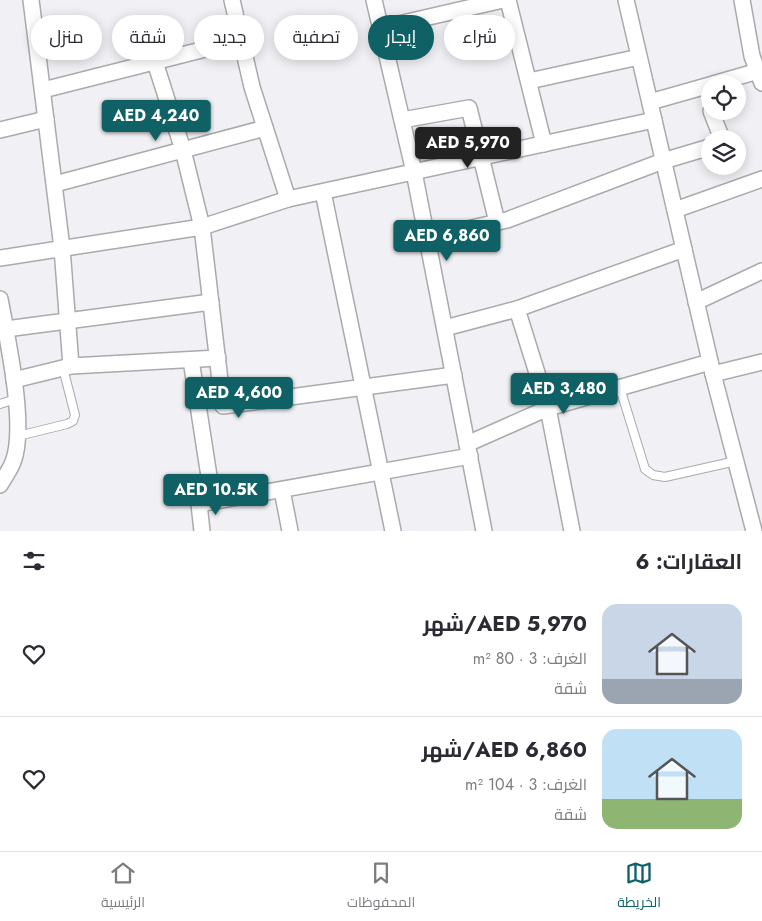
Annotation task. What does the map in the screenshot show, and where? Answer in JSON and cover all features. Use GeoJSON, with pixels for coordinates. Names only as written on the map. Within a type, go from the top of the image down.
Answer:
{"type":"FeatureCollection","features":[{"type":"Feature","properties":{"kind":"street"},"geometry":{"type":"LineString","coordinates":[[32,0],[62,248],[68,321],[67,367]]}},
{"type":"Feature","properties":{"kind":"street"},"geometry":{"type":"LineString","coordinates":[[232,0],[235,15]]}},
{"type":"Feature","properties":{"kind":"street"},"geometry":{"type":"LineString","coordinates":[[374,0],[378,15]]}},
{"type":"Feature","properties":{"kind":"street"},"geometry":{"type":"LineString","coordinates":[[434,16],[504,0]]}},
{"type":"Feature","properties":{"kind":"street"},"geometry":{"type":"LineString","coordinates":[[508,0],[544,144]]}},
{"type":"Feature","properties":{"kind":"street"},"geometry":{"type":"LineString","coordinates":[[626,0],[711,368],[754,531]]}},
{"type":"Feature","properties":{"kind":"street"},"geometry":{"type":"LineString","coordinates":[[742,0],[752,56],[761,75],[746,78]]}},
{"type":"Feature","properties":{"kind":"street"},"geometry":{"type":"LineString","coordinates":[[43,90],[194,52]]}},
{"type":"Feature","properties":{"kind":"street"},"geometry":{"type":"LineString","coordinates":[[529,81],[639,57]]}},
{"type":"Feature","properties":{"kind":"street"},"geometry":{"type":"LineString","coordinates":[[246,60],[252,87],[288,199]]}},
{"type":"Feature","properties":{"kind":"street"},"geometry":{"type":"LineString","coordinates":[[388,60],[414,172],[484,531]]}},
{"type":"Feature","properties":{"kind":"street"},"geometry":{"type":"LineString","coordinates":[[155,62],[183,150],[202,227],[223,406],[454,375]]}},
{"type":"Feature","properties":{"kind":"street"},"geometry":{"type":"LineString","coordinates":[[650,102],[701,87]]}},
{"type":"Feature","properties":{"kind":"street"},"geometry":{"type":"LineString","coordinates":[[402,120],[468,108],[497,222]]}},
{"type":"Feature","properties":{"kind":"street"},"geometry":{"type":"LineString","coordinates":[[0,130],[46,119]]}},
{"type":"Feature","properties":{"kind":"street"},"geometry":{"type":"LineString","coordinates":[[0,258],[202,227],[288,199],[654,120]]}},
{"type":"Feature","properties":{"kind":"street"},"geometry":{"type":"LineString","coordinates":[[55,184],[265,128]]}},
{"type":"Feature","properties":{"kind":"street"},"geometry":{"type":"LineString","coordinates":[[427,238],[497,222],[663,161],[701,150]]}},
{"type":"Feature","properties":{"kind":"street"},"geometry":{"type":"LineString","coordinates":[[675,210],[762,179]]}},
{"type":"Feature","properties":{"kind":"street"},"geometry":{"type":"LineString","coordinates":[[323,192],[393,531]]}},
{"type":"Feature","properties":{"kind":"street"},"geometry":{"type":"LineString","coordinates":[[445,328],[517,309],[684,249]]}},
{"type":"Feature","properties":{"kind":"street"},"geometry":{"type":"LineString","coordinates":[[696,302],[762,271]]}},
{"type":"Feature","properties":{"kind":"street"},"geometry":{"type":"LineString","coordinates":[[0,299],[14,380],[18,436],[13,461],[0,485]]}},
{"type":"Feature","properties":{"kind":"street"},"geometry":{"type":"LineString","coordinates":[[6,329],[211,302]]}},
{"type":"Feature","properties":{"kind":"street"},"geometry":{"type":"LineString","coordinates":[[517,309],[548,408],[572,531]]}},
{"type":"Feature","properties":{"kind":"street"},"geometry":{"type":"LineString","coordinates":[[14,380],[67,367],[218,358]]}},
{"type":"Feature","properties":{"kind":"street"},"geometry":{"type":"LineString","coordinates":[[191,360],[213,502]]}},
{"type":"Feature","properties":{"kind":"street"},"geometry":{"type":"LineString","coordinates":[[202,531],[199,504],[381,473],[468,450],[548,408],[620,388],[711,368],[762,362]]}},
{"type":"Feature","properties":{"kind":"street"},"geometry":{"type":"LineString","coordinates":[[282,490],[290,531]]}},
{"type":"Feature","properties":{"kind":"lane"},"geometry":{"type":"LineString","coordinates":[[18,436],[73,421],[75,415],[67,367]]}},
{"type":"Feature","properties":{"kind":"lane"},"geometry":{"type":"LineString","coordinates":[[620,388],[644,469],[653,475],[665,477],[736,461]]}},
{"type":"Feature","properties":{"kind":"lane"},"geometry":{"type":"LineString","coordinates":[[0,404],[16,399]]}}]}
